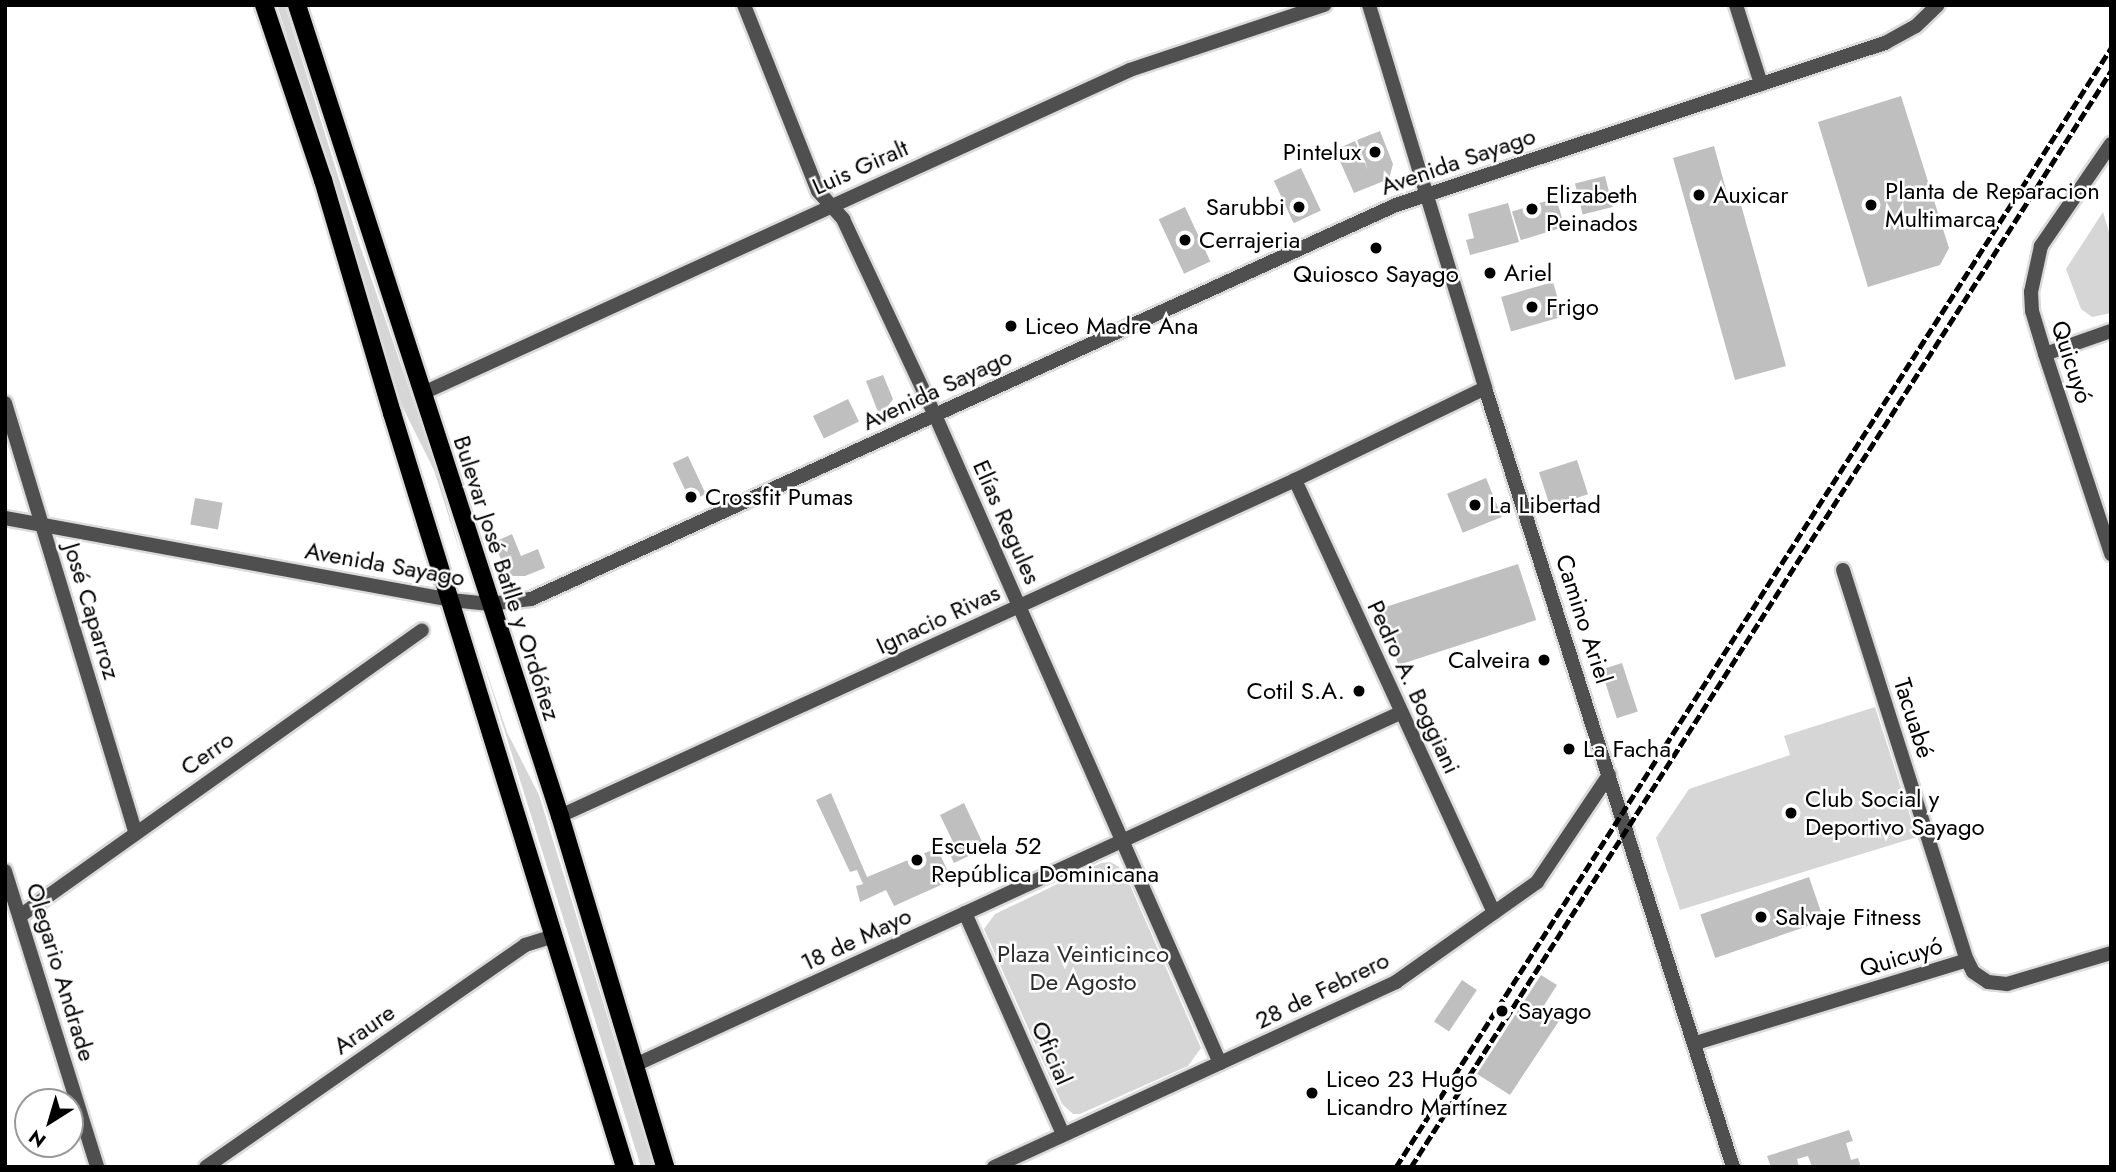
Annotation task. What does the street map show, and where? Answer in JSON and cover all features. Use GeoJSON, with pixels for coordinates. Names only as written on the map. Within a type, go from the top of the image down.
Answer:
{"type":"FeatureCollection","features":[{"type":"Feature","properties":{"kind":"main road"},"geometry":{"type":"LineString","coordinates":[[264,5],[323,180],[552,937],[625,1167]]}},
{"type":"Feature","properties":{"kind":"main road","name":"Bulevar José Batlle y Ordóñez"},"geometry":{"type":"LineString","coordinates":[[297,5],[560,816],[665,1167]]}},
{"type":"Feature","properties":{"kind":"street","name":"Elías Regules"},"geometry":{"type":"LineString","coordinates":[[744,5],[818,191],[843,219],[935,415],[1220,1063]]}},
{"type":"Feature","properties":{"kind":"street","name":"Luis Giralt"},"geometry":{"type":"LineString","coordinates":[[423,393],[1130,70],[1324,5]]}},
{"type":"Feature","properties":{"kind":"street","name":"Camino Ariel"},"geometry":{"type":"LineString","coordinates":[[1369,5],[1428,192],[1485,388],[1696,1043],[1733,1167]]}},
{"type":"Feature","properties":{"kind":"street"},"geometry":{"type":"LineString","coordinates":[[1736,5],[1761,84]]}},
{"type":"Feature","properties":{"kind":"street","name":"Avenida Sayago"},"geometry":{"type":"LineString","coordinates":[[5,518],[451,600],[490,604],[531,600],[1286,253],[1428,192],[1885,43],[1916,26],[1938,5]]}},
{"type":"Feature","properties":{"kind":"street","name":"Quicuyó"},"geometry":{"type":"LineString","coordinates":[[2111,144],[2048,234],[2035,262],[2031,292],[2032,311],[2045,354],[2111,554]]}},
{"type":"Feature","properties":{"kind":"street"},"geometry":{"type":"LineString","coordinates":[[2045,354],[2111,331]]}},
{"type":"Feature","properties":{"kind":"street","name":"Ignacio Rivas"},"geometry":{"type":"LineString","coordinates":[[560,816],[1294,480],[1485,388]]}},
{"type":"Feature","properties":{"kind":"street","name":"José Caparroz"},"geometry":{"type":"LineString","coordinates":[[5,403],[135,832]]}},
{"type":"Feature","properties":{"kind":"street","name":"Pedro A. Boggiani"},"geometry":{"type":"LineString","coordinates":[[1294,480],[1494,912]]}},
{"type":"Feature","properties":{"kind":"street","name":"Tacuabé"},"geometry":{"type":"LineString","coordinates":[[1843,570],[1967,960]]}},
{"type":"Feature","properties":{"kind":"street","name":"Cerro"},"geometry":{"type":"LineString","coordinates":[[20,916],[422,630]]}},
{"type":"Feature","properties":{"kind":"street","name":"18 de Mayo"},"geometry":{"type":"LineString","coordinates":[[635,1065],[1400,713]]}},
{"type":"Feature","properties":{"kind":"street","name":"28 de Febrero"},"geometry":{"type":"LineString","coordinates":[[994,1167],[1396,982],[1537,882],[1609,775]]}},
{"type":"Feature","properties":{"kind":"street","name":"Olegario Andrade"},"geometry":{"type":"LineString","coordinates":[[5,871],[97,1167]]}},
{"type":"Feature","properties":{"kind":"street","name":"Oficial"},"geometry":{"type":"LineString","coordinates":[[965,913],[1063,1134]]}},
{"type":"Feature","properties":{"kind":"street","name":"Araure"},"geometry":{"type":"LineString","coordinates":[[206,1167],[525,945],[552,937]]}},
{"type":"Feature","properties":{"kind":"street","name":"Quicuyó"},"geometry":{"type":"LineString","coordinates":[[1696,1043],[1967,960],[1981,978],[1997,984],[2111,953]]}},
{"type":"Feature","properties":{"kind":"green space"},"geometry":{"type":"Polygon","coordinates":[[[277,5],[285,5],[357,237],[433,458],[464,565],[434,470],[402,406],[277,5]]]}},
{"type":"Feature","properties":{"kind":"green space"},"geometry":{"type":"Polygon","coordinates":[[[2103,212],[2111,239],[2111,313],[2092,317],[2081,309],[2066,269],[2103,212]]]}},
{"type":"Feature","properties":{"kind":"green space"},"geometry":{"type":"Polygon","coordinates":[[[479,649],[507,732],[539,795],[654,1167],[641,1167],[479,649]]]}},
{"type":"Feature","properties":{"kind":"green space","name":"Club Social y Deportivo Sayago"},"geometry":{"type":"Polygon","coordinates":[[[1875,707],[1917,837],[1680,910],[1656,838],[1689,789],[1790,755],[1784,736],[1875,707]]]}},
{"type":"Feature","properties":{"kind":"green space","name":"Plaza Veinticinco De Agosto"},"geometry":{"type":"Polygon","coordinates":[[[1110,862],[1118,866],[1126,876],[1201,1048],[1188,1066],[1080,1114],[1073,1114],[1062,1104],[984,929],[995,914],[1101,863],[1110,862]]]}},
{"type":"Feature","properties":{"kind":"building"},"geometry":{"type":"Polygon","coordinates":[[[1901,96],[1949,248],[1940,265],[1868,287],[1818,122],[1901,96]]]}},
{"type":"Feature","properties":{"kind":"building"},"geometry":{"type":"Polygon","coordinates":[[[1380,131],[1393,164],[1389,179],[1354,193],[1335,150],[1355,141],[1368,170],[1357,140],[1380,131]]]}},
{"type":"Feature","properties":{"kind":"building"},"geometry":{"type":"Polygon","coordinates":[[[1714,146],[1728,197],[1738,194],[1786,366],[1735,380],[1673,158],[1714,146]]]}},
{"type":"Feature","properties":{"kind":"building"},"geometry":{"type":"Polygon","coordinates":[[[1301,168],[1321,211],[1294,223],[1274,181],[1301,168]]]}},
{"type":"Feature","properties":{"kind":"building"},"geometry":{"type":"Polygon","coordinates":[[[1605,176],[1613,207],[1583,215],[1575,183],[1605,176]]]}},
{"type":"Feature","properties":{"kind":"building"},"geometry":{"type":"Polygon","coordinates":[[[1556,198],[1565,227],[1521,240],[1512,211],[1556,198]]]}},
{"type":"Feature","properties":{"kind":"building"},"geometry":{"type":"Polygon","coordinates":[[[1508,203],[1519,242],[1470,255],[1466,240],[1474,238],[1468,214],[1508,203]]]}},
{"type":"Feature","properties":{"kind":"building","name":"Cerrajeria"},"geometry":{"type":"Polygon","coordinates":[[[1185,207],[1210,261],[1184,274],[1159,219],[1185,207]]]}},
{"type":"Feature","properties":{"kind":"building","name":"Frigo"},"geometry":{"type":"Polygon","coordinates":[[[1553,282],[1563,317],[1511,331],[1501,297],[1553,282]]]}},
{"type":"Feature","properties":{"kind":"building"},"geometry":{"type":"Polygon","coordinates":[[[883,375],[893,399],[886,409],[878,412],[866,381],[883,375]]]}},
{"type":"Feature","properties":{"kind":"building"},"geometry":{"type":"Polygon","coordinates":[[[848,399],[859,421],[824,439],[813,416],[848,399]]]}},
{"type":"Feature","properties":{"kind":"building"},"geometry":{"type":"Polygon","coordinates":[[[688,456],[706,494],[690,501],[673,463],[688,456]]]}},
{"type":"Feature","properties":{"kind":"building"},"geometry":{"type":"Polygon","coordinates":[[[1577,460],[1588,494],[1550,507],[1539,472],[1577,460]]]}},
{"type":"Feature","properties":{"kind":"building","name":"La Libertad"},"geometry":{"type":"Polygon","coordinates":[[[1486,478],[1502,517],[1463,533],[1447,494],[1486,478]]]}},
{"type":"Feature","properties":{"kind":"building"},"geometry":{"type":"Polygon","coordinates":[[[195,498],[223,503],[218,529],[190,525],[195,498]]]}},
{"type":"Feature","properties":{"kind":"building"},"geometry":{"type":"Polygon","coordinates":[[[512,534],[521,556],[538,549],[545,568],[525,576],[513,576],[506,572],[494,542],[512,534]]]}},
{"type":"Feature","properties":{"kind":"building"},"geometry":{"type":"Polygon","coordinates":[[[1518,564],[1536,620],[1398,665],[1380,609],[1518,564]]]}},
{"type":"Feature","properties":{"kind":"building"},"geometry":{"type":"Polygon","coordinates":[[[1622,663],[1638,712],[1617,718],[1601,670],[1622,663]]]}},
{"type":"Feature","properties":{"kind":"building"},"geometry":{"type":"Polygon","coordinates":[[[831,793],[867,877],[937,848],[952,880],[894,906],[886,890],[860,902],[856,886],[863,884],[857,870],[850,872],[816,800],[831,793]]]}},
{"type":"Feature","properties":{"kind":"building"},"geometry":{"type":"Polygon","coordinates":[[[964,803],[985,848],[954,863],[946,847],[954,844],[940,815],[964,803]]]}},
{"type":"Feature","properties":{"kind":"building","name":"Salvaje Fitness"},"geometry":{"type":"Polygon","coordinates":[[[1809,877],[1824,920],[1715,958],[1700,914],[1809,877]]]}},
{"type":"Feature","properties":{"kind":"building"},"geometry":{"type":"Polygon","coordinates":[[[1541,975],[1557,985],[1543,1007],[1561,1018],[1510,1095],[1477,1074],[1541,975]]]}},
{"type":"Feature","properties":{"kind":"building"},"geometry":{"type":"Polygon","coordinates":[[[1462,980],[1477,990],[1449,1032],[1434,1021],[1462,980]]]}},
{"type":"Feature","properties":{"kind":"building"},"geometry":{"type":"Polygon","coordinates":[[[1849,1130],[1853,1141],[1846,1143],[1851,1160],[1858,1158],[1861,1167],[1812,1167],[1808,1156],[1797,1159],[1799,1167],[1771,1167],[1767,1156],[1849,1130]]]}},
{"type":"Feature","properties":{"kind":"railway"},"geometry":{"type":"LineString","coordinates":[[1396,1167],[2111,48]]}},
{"type":"Feature","properties":{"kind":"railway"},"geometry":{"type":"LineString","coordinates":[[1411,1167],[2111,71]]}},
{"type":"Feature","properties":{"kind":"place","name":"Pintelux"},"geometry":{"type":"Point","coordinates":[1375,152]}},
{"type":"Feature","properties":{"kind":"place","name":"Auxicar"},"geometry":{"type":"Point","coordinates":[1699,195]}},
{"type":"Feature","properties":{"kind":"place","name":"Planta de Reparacion Multimarca"},"geometry":{"type":"Point","coordinates":[1871,205]}},
{"type":"Feature","properties":{"kind":"place","name":"Sarubbi"},"geometry":{"type":"Point","coordinates":[1299,207]}},
{"type":"Feature","properties":{"kind":"place","name":"Elizabeth Peinados"},"geometry":{"type":"Point","coordinates":[1532,209]}},
{"type":"Feature","properties":{"kind":"place","name":"Cerrajeria"},"geometry":{"type":"Point","coordinates":[1185,240]}},
{"type":"Feature","properties":{"kind":"place","name":"Quiosco Sayago"},"geometry":{"type":"Point","coordinates":[1376,248]}},
{"type":"Feature","properties":{"kind":"place","name":"Ariel"},"geometry":{"type":"Point","coordinates":[1490,273]}},
{"type":"Feature","properties":{"kind":"place","name":"Frigo"},"geometry":{"type":"Point","coordinates":[1532,307]}},
{"type":"Feature","properties":{"kind":"place","name":"Liceo Madre Ana"},"geometry":{"type":"Point","coordinates":[1011,326]}},
{"type":"Feature","properties":{"kind":"place","name":"Crossfit Pumas"},"geometry":{"type":"Point","coordinates":[691,497]}},
{"type":"Feature","properties":{"kind":"place","name":"La Libertad"},"geometry":{"type":"Point","coordinates":[1475,505]}},
{"type":"Feature","properties":{"kind":"place","name":"Calveira"},"geometry":{"type":"Point","coordinates":[1544,660]}},
{"type":"Feature","properties":{"kind":"place","name":"Cotil S.A."},"geometry":{"type":"Point","coordinates":[1359,691]}},
{"type":"Feature","properties":{"kind":"place","name":"La Facha"},"geometry":{"type":"Point","coordinates":[1569,749]}},
{"type":"Feature","properties":{"kind":"place","name":"Club Social y Deportivo Sayago"},"geometry":{"type":"Point","coordinates":[1791,813]}},
{"type":"Feature","properties":{"kind":"place","name":"Escuela 52 República Dominicana"},"geometry":{"type":"Point","coordinates":[917,860]}},
{"type":"Feature","properties":{"kind":"place","name":"Salvaje Fitness"},"geometry":{"type":"Point","coordinates":[1761,917]}},
{"type":"Feature","properties":{"kind":"place","name":"Sayago"},"geometry":{"type":"Point","coordinates":[1502,1011]}},
{"type":"Feature","properties":{"kind":"place","name":"Liceo 23 Hugo Licandro Martínez"},"geometry":{"type":"Point","coordinates":[1312,1093]}}]}
